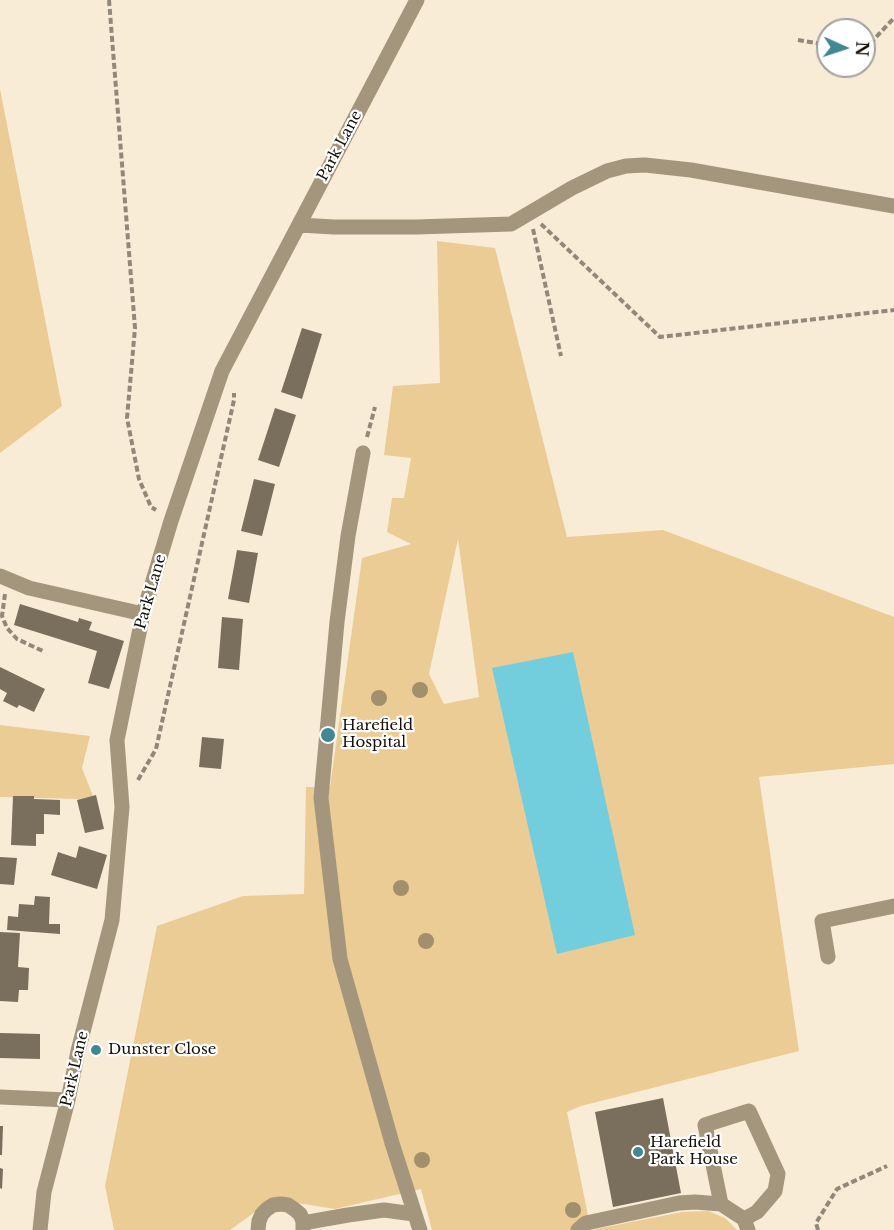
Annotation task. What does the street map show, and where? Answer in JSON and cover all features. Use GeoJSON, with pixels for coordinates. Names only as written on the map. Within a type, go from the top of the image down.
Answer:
{"type":"FeatureCollection","features":[{"type":"Feature","properties":{"kind":"street","name":"Park Lane"},"geometry":{"type":"LineString","coordinates":[[40,1230],[44,1192],[112,920],[122,807],[117,740],[143,614],[171,521],[222,371],[417,0]]}},
{"type":"Feature","properties":{"kind":"street"},"geometry":{"type":"LineString","coordinates":[[299,225],[416,227],[511,224],[572,188],[608,171],[626,166],[645,165],[691,170],[894,206]]}},
{"type":"Feature","properties":{"kind":"street"},"geometry":{"type":"LineString","coordinates":[[363,453],[348,536],[337,622],[321,798],[340,959],[392,1143],[420,1230]]}},
{"type":"Feature","properties":{"kind":"street"},"geometry":{"type":"LineString","coordinates":[[3,577],[29,588],[143,614]]}},
{"type":"Feature","properties":{"kind":"street"},"geometry":{"type":"LineString","coordinates":[[828,957],[822,921],[894,906]]}},
{"type":"Feature","properties":{"kind":"street"},"geometry":{"type":"LineString","coordinates":[[0,1097],[68,1100]]}},
{"type":"Feature","properties":{"kind":"street"},"geometry":{"type":"LineString","coordinates":[[578,1230],[585,1223],[679,1203],[695,1202],[721,1204],[746,1225],[775,1191],[778,1174],[749,1111],[705,1125],[721,1204]]}},
{"type":"Feature","properties":{"kind":"street"},"geometry":{"type":"LineString","coordinates":[[258,1230],[262,1214],[273,1205],[280,1204],[288,1205],[300,1214],[303,1227],[348,1215],[384,1210],[414,1214]]}},
{"type":"Feature","properties":{"kind":"path"},"geometry":{"type":"LineString","coordinates":[[109,0],[135,328],[127,418],[139,479],[151,507],[171,521]]}},
{"type":"Feature","properties":{"kind":"path"},"geometry":{"type":"LineString","coordinates":[[876,37],[894,18]]}},
{"type":"Feature","properties":{"kind":"path"},"geometry":{"type":"LineString","coordinates":[[798,40],[816,43]]}},
{"type":"Feature","properties":{"kind":"path"},"geometry":{"type":"LineString","coordinates":[[529,214],[660,337],[894,310]]}},
{"type":"Feature","properties":{"kind":"path"},"geometry":{"type":"LineString","coordinates":[[529,214],[561,356]]}},
{"type":"Feature","properties":{"kind":"path"},"geometry":{"type":"LineString","coordinates":[[122,807],[156,749],[234,400],[234,390]]}},
{"type":"Feature","properties":{"kind":"path"},"geometry":{"type":"LineString","coordinates":[[363,453],[375,407]]}},
{"type":"Feature","properties":{"kind":"path"},"geometry":{"type":"LineString","coordinates":[[3,577],[2,616],[8,628],[17,639],[45,652]]}},
{"type":"Feature","properties":{"kind":"path"},"geometry":{"type":"LineString","coordinates":[[818,1230],[816,1223],[837,1189],[887,1166]]}},
{"type":"Feature","properties":{"kind":"shaded area"},"geometry":{"type":"Polygon","coordinates":[[[0,89],[62,406],[0,453],[0,89]]]}},
{"type":"Feature","properties":{"kind":"shaded area"},"geometry":{"type":"Polygon","coordinates":[[[437,241],[495,248],[567,537],[663,530],[894,617],[894,764],[759,777],[799,1051],[581,1106],[567,1112],[591,1230],[432,1230],[421,1189],[335,1209],[273,1199],[230,1230],[114,1230],[105,1186],[157,926],[243,896],[304,894],[306,787],[330,787],[362,558],[411,544],[387,532],[392,498],[404,498],[411,458],[384,455],[393,386],[440,383],[437,241]],[[458,539],[429,674],[444,704],[479,697],[458,539]]]}},
{"type":"Feature","properties":{"kind":"shaded area"},"geometry":{"type":"Polygon","coordinates":[[[0,725],[90,736],[82,768],[93,796],[79,799],[0,797],[0,725]]]}},
{"type":"Feature","properties":{"kind":"shaded area"},"geometry":{"type":"Polygon","coordinates":[[[708,1211],[725,1218],[737,1230],[591,1230],[682,1212],[708,1211]]]}},
{"type":"Feature","properties":{"kind":"water"},"geometry":{"type":"Polygon","coordinates":[[[573,652],[635,935],[557,954],[492,668],[573,652]]]}},
{"type":"Feature","properties":{"kind":"building"},"geometry":{"type":"Polygon","coordinates":[[[302,328],[322,334],[302,399],[281,392],[302,328]]]}},
{"type":"Feature","properties":{"kind":"building"},"geometry":{"type":"Polygon","coordinates":[[[275,408],[296,415],[279,467],[258,460],[275,408]]]}},
{"type":"Feature","properties":{"kind":"building"},"geometry":{"type":"Polygon","coordinates":[[[254,479],[275,484],[262,536],[241,531],[254,479]]]}},
{"type":"Feature","properties":{"kind":"building"},"geometry":{"type":"Polygon","coordinates":[[[237,550],[258,553],[249,603],[228,599],[237,550]]]}},
{"type":"Feature","properties":{"kind":"building"},"geometry":{"type":"Polygon","coordinates":[[[20,604],[78,622],[79,618],[92,622],[89,630],[124,641],[109,689],[88,683],[97,651],[14,625],[20,604]]]}},
{"type":"Feature","properties":{"kind":"building"},"geometry":{"type":"Polygon","coordinates":[[[222,617],[243,619],[239,670],[218,668],[222,617]]]}},
{"type":"Feature","properties":{"kind":"building"},"geometry":{"type":"Polygon","coordinates":[[[0,667],[45,689],[34,712],[19,705],[17,708],[3,701],[7,693],[0,689],[0,667]]]}},
{"type":"Feature","properties":{"kind":"building"},"geometry":{"type":"Polygon","coordinates":[[[202,737],[224,739],[221,769],[199,767],[202,737]]]}},
{"type":"Feature","properties":{"kind":"building"},"geometry":{"type":"Polygon","coordinates":[[[96,795],[104,829],[85,833],[77,800],[96,795]]]}},
{"type":"Feature","properties":{"kind":"building"},"geometry":{"type":"Polygon","coordinates":[[[13,796],[60,800],[60,815],[44,814],[44,834],[36,834],[36,846],[11,845],[13,796]]]}},
{"type":"Feature","properties":{"kind":"building"},"geometry":{"type":"Polygon","coordinates":[[[79,846],[107,855],[97,889],[51,875],[58,852],[76,858],[79,846]]]}},
{"type":"Feature","properties":{"kind":"building"},"geometry":{"type":"Polygon","coordinates":[[[0,857],[17,858],[14,885],[0,884],[0,857]]]}},
{"type":"Feature","properties":{"kind":"building"},"geometry":{"type":"Polygon","coordinates":[[[35,896],[50,897],[49,924],[60,924],[60,934],[7,930],[8,916],[18,917],[19,904],[34,905],[35,896]]]}},
{"type":"Feature","properties":{"kind":"building"},"geometry":{"type":"Polygon","coordinates":[[[0,932],[20,933],[18,967],[29,968],[28,990],[19,990],[18,1002],[0,1001],[0,932]]]}},
{"type":"Feature","properties":{"kind":"building"},"geometry":{"type":"Polygon","coordinates":[[[0,1033],[40,1034],[40,1059],[0,1058],[0,1033]]]}},
{"type":"Feature","properties":{"kind":"building","name":"Harefield Park House"},"geometry":{"type":"Polygon","coordinates":[[[663,1098],[681,1193],[613,1207],[595,1112],[663,1098]]]}},
{"type":"Feature","properties":{"kind":"building"},"geometry":{"type":"Polygon","coordinates":[[[0,1126],[3,1126],[2,1155],[0,1155],[0,1126]]]}},
{"type":"Feature","properties":{"kind":"building"},"geometry":{"type":"Polygon","coordinates":[[[0,1168],[3,1169],[2,1189],[0,1188],[0,1168]]]}},
{"type":"Feature","properties":{"kind":"place","name":"Harefield Hospital"},"geometry":{"type":"Point","coordinates":[328,735]}},
{"type":"Feature","properties":{"kind":"place","name":"Dunster Close"},"geometry":{"type":"Point","coordinates":[96,1050]}},
{"type":"Feature","properties":{"kind":"place","name":"Harefield Park House"},"geometry":{"type":"Point","coordinates":[638,1152]}}]}
